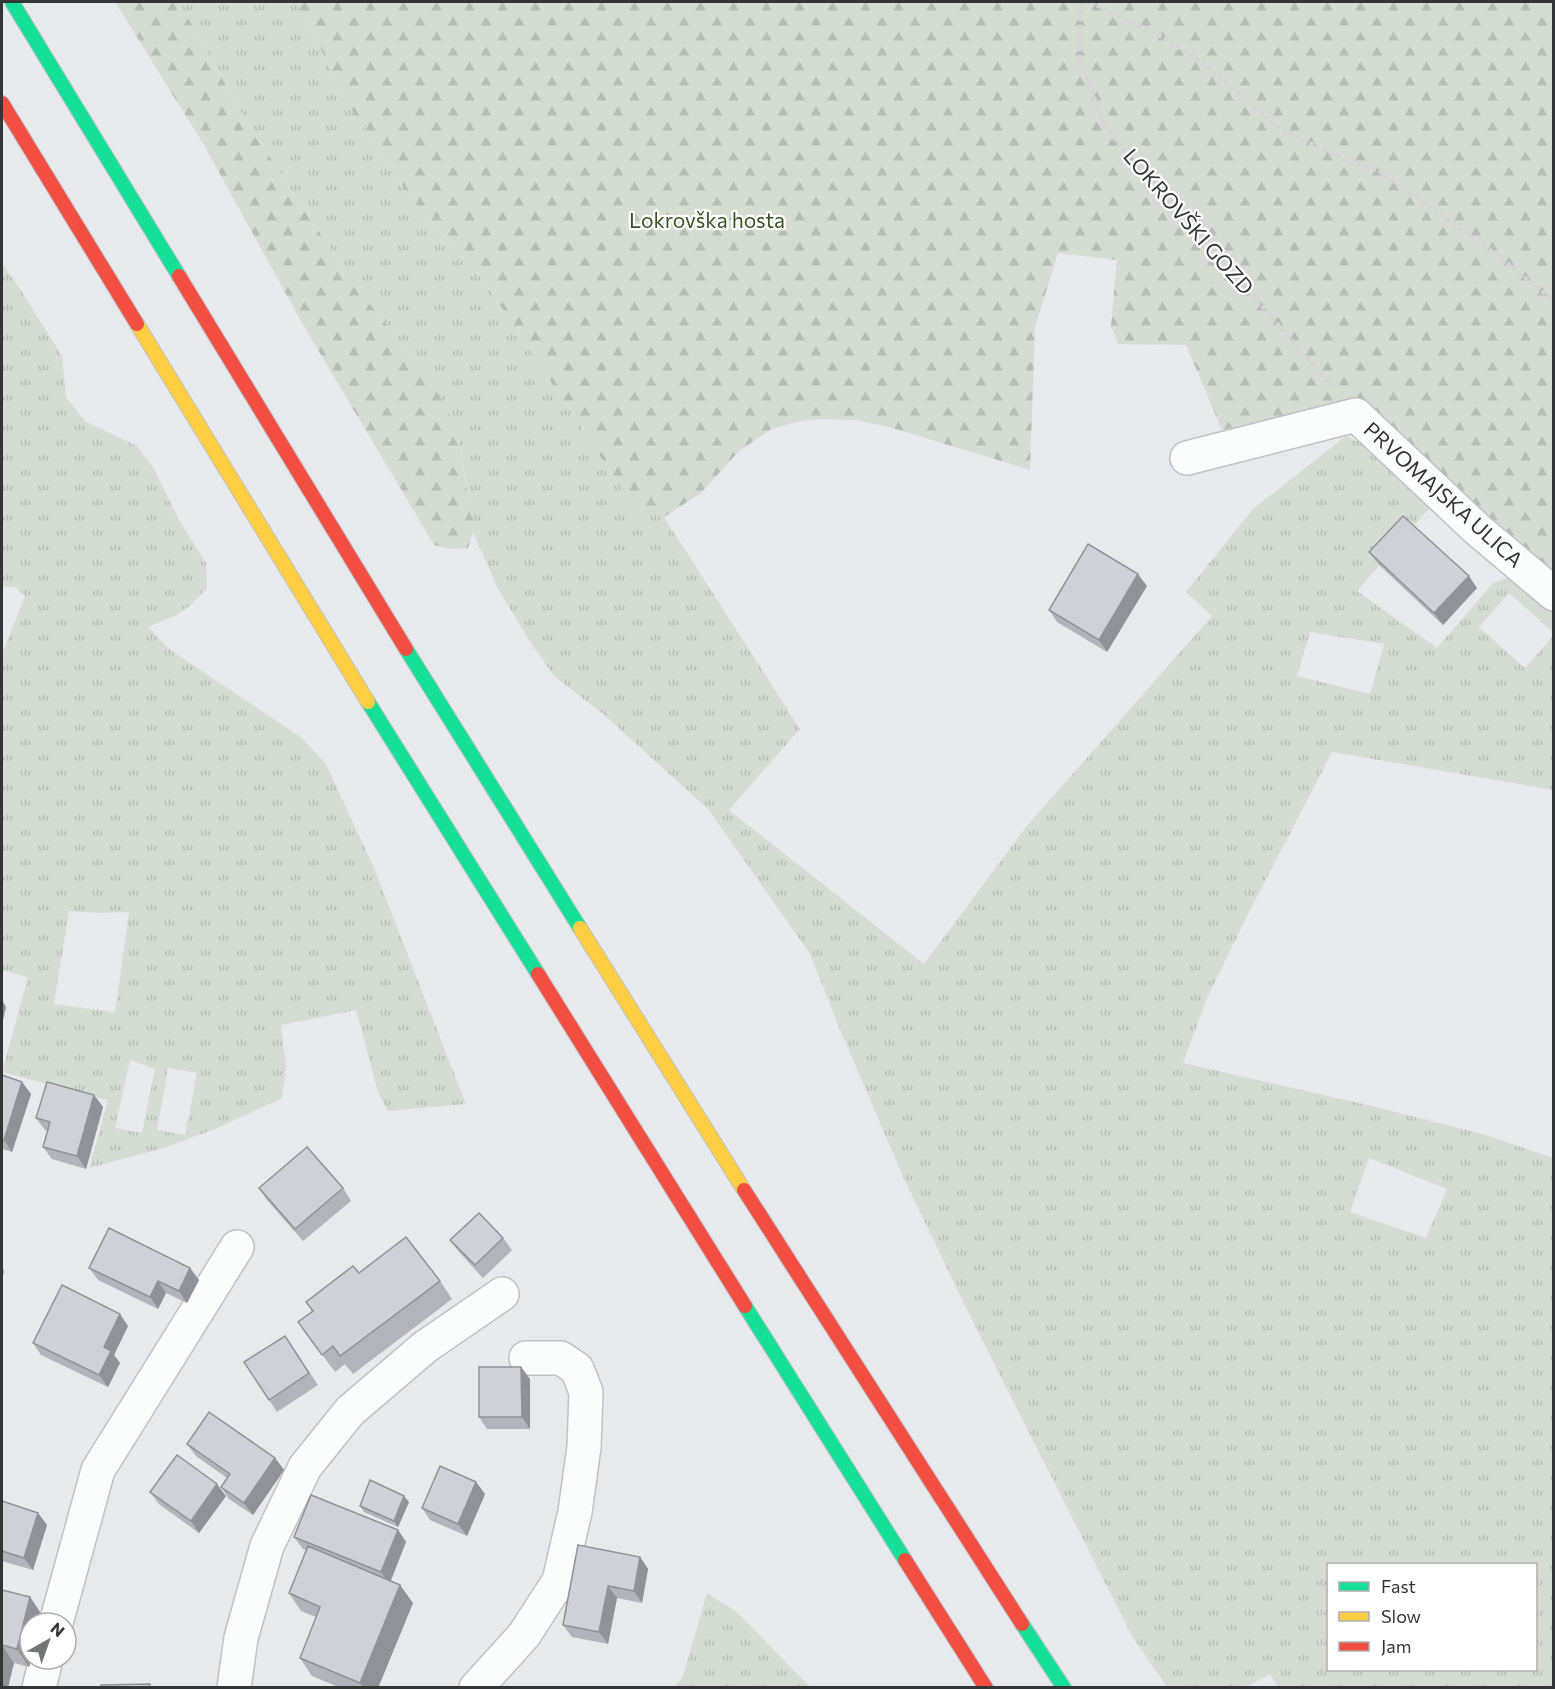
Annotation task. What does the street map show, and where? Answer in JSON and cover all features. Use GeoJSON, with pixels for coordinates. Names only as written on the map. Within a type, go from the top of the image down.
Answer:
{"type":"FeatureCollection","features":[{"type":"Feature","properties":{"kind":"highway"},"geometry":{"type":"LineString","coordinates":[[12,2],[434,694],[776,1242],[1064,1688]]}},
{"type":"Feature","properties":{"kind":"highway"},"geometry":{"type":"LineString","coordinates":[[2,102],[390,738],[986,1688]]}},
{"type":"Feature","properties":{"kind":"street","name":"PRVOMAJSKA ULICA"},"geometry":{"type":"LineString","coordinates":[[1187,458],[1356,415],[1478,530],[1554,594]]}},
{"type":"Feature","properties":{"kind":"street"},"geometry":{"type":"LineString","coordinates":[[59,1611],[98,1470],[237,1247]]}},
{"type":"Feature","properties":{"kind":"street"},"geometry":{"type":"LineString","coordinates":[[234,1688],[241,1638],[267,1546],[305,1467],[350,1410],[424,1347],[502,1294]]}},
{"type":"Feature","properties":{"kind":"street"},"geometry":{"type":"LineString","coordinates":[[476,1688],[524,1635],[559,1581],[575,1512],[585,1447],[586,1392],[577,1369],[561,1358],[526,1358]]}},
{"type":"Feature","properties":{"kind":"street"},"geometry":{"type":"LineString","coordinates":[[39,1688],[43,1671]]}},
{"type":"Feature","properties":{"kind":"path","name":"LOKROVŠKI GOZD"},"geometry":{"type":"LineString","coordinates":[[1081,2],[1079,56],[1106,129],[1356,415]]}},
{"type":"Feature","properties":{"kind":"path"},"geometry":{"type":"LineString","coordinates":[[1090,2],[1155,33],[1195,57],[1279,128],[1335,155],[1379,171],[1496,254],[1554,301]]}},
{"type":"Feature","properties":{"kind":"green space"},"geometry":{"type":"Polygon","coordinates":[[[115,2],[179,2],[246,121],[353,283],[418,364],[445,405],[459,438],[473,532],[468,548],[450,549],[434,545],[302,323],[204,145],[115,2]]]}},
{"type":"Feature","properties":{"kind":"green space"},"geometry":{"type":"Polygon","coordinates":[[[179,2],[297,2],[354,114],[414,202],[484,281],[634,506],[664,517],[800,729],[729,810],[924,964],[1025,828],[1212,616],[1186,592],[1253,509],[1346,436],[1366,445],[1432,505],[1357,591],[1437,648],[1493,583],[1507,578],[1519,578],[1553,607],[1553,632],[1509,593],[1479,627],[1525,668],[1553,636],[1553,790],[1332,752],[1207,998],[1183,1063],[1368,1105],[1486,1135],[1553,1158],[1553,1687],[1279,1688],[1270,1674],[1246,1687],[1167,1687],[1132,1636],[966,1308],[901,1172],[810,954],[708,809],[603,714],[554,676],[530,642],[497,587],[473,532],[459,438],[418,364],[353,283],[246,121],[179,2]],[[1310,632],[1297,676],[1370,694],[1384,644],[1310,632]],[[1369,1158],[1350,1212],[1426,1238],[1447,1189],[1369,1158]]]}},
{"type":"Feature","properties":{"kind":"green space","name":"Lokrovška hosta"},"geometry":{"type":"Polygon","coordinates":[[[297,2],[1553,2],[1553,572],[1358,401],[1222,430],[1186,345],[1118,344],[1111,326],[1117,260],[1058,253],[1035,327],[1030,470],[889,427],[855,420],[820,419],[796,422],[772,429],[739,451],[701,493],[664,517],[634,507],[484,281],[414,202],[354,114],[297,2]]]}},
{"type":"Feature","properties":{"kind":"green space"},"geometry":{"type":"Polygon","coordinates":[[[2,263],[62,356],[66,397],[86,422],[137,446],[154,469],[179,520],[206,563],[207,588],[191,605],[175,616],[148,627],[169,649],[301,737],[326,764],[374,868],[466,1104],[388,1111],[378,1092],[356,1010],[281,1025],[286,1067],[282,1098],[215,1129],[164,1148],[89,1168],[108,1100],[2,1072],[28,977],[2,970],[2,654],[25,596],[15,587],[2,587],[2,263]],[[69,911],[54,1004],[115,1012],[129,912],[69,911]],[[130,1060],[115,1128],[142,1133],[155,1069],[130,1060]],[[168,1068],[157,1130],[185,1135],[197,1073],[168,1068]]]}},
{"type":"Feature","properties":{"kind":"green space"},"geometry":{"type":"Polygon","coordinates":[[[707,1593],[737,1612],[810,1687],[675,1687],[683,1676],[707,1593]]]}},
{"type":"Feature","properties":{"kind":"building"},"geometry":{"type":"Polygon","coordinates":[[[1403,516],[1469,576],[1434,613],[1369,552],[1403,516]]]}},
{"type":"Feature","properties":{"kind":"building"},"geometry":{"type":"Polygon","coordinates":[[[1088,544],[1138,574],[1099,640],[1049,610],[1088,544]]]}},
{"type":"Feature","properties":{"kind":"building"},"geometry":{"type":"Polygon","coordinates":[[[2,1075],[22,1082],[4,1140],[2,1139],[2,1075]]]}},
{"type":"Feature","properties":{"kind":"building"},"geometry":{"type":"Polygon","coordinates":[[[47,1082],[94,1095],[77,1156],[43,1147],[50,1122],[36,1118],[47,1082]]]}},
{"type":"Feature","properties":{"kind":"building"},"geometry":{"type":"Polygon","coordinates":[[[307,1147],[343,1188],[295,1229],[259,1188],[307,1147]]]}},
{"type":"Feature","properties":{"kind":"building"},"geometry":{"type":"Polygon","coordinates":[[[479,1213],[503,1238],[475,1265],[450,1240],[479,1213]]]}},
{"type":"Feature","properties":{"kind":"building"},"geometry":{"type":"Polygon","coordinates":[[[109,1228],[190,1268],[179,1291],[158,1281],[150,1297],[89,1268],[109,1228]]]}},
{"type":"Feature","properties":{"kind":"building"},"geometry":{"type":"Polygon","coordinates":[[[406,1237],[440,1281],[340,1356],[333,1346],[322,1355],[298,1322],[313,1311],[306,1302],[353,1266],[359,1273],[406,1237]]]}},
{"type":"Feature","properties":{"kind":"building"},"geometry":{"type":"Polygon","coordinates":[[[62,1285],[120,1314],[104,1347],[111,1351],[99,1375],[33,1343],[62,1285]]]}},
{"type":"Feature","properties":{"kind":"building"},"geometry":{"type":"Polygon","coordinates":[[[285,1336],[309,1373],[269,1400],[244,1362],[285,1336]]]}},
{"type":"Feature","properties":{"kind":"building"},"geometry":{"type":"Polygon","coordinates":[[[479,1367],[521,1367],[522,1417],[479,1417],[479,1367]]]}},
{"type":"Feature","properties":{"kind":"building"},"geometry":{"type":"Polygon","coordinates":[[[209,1412],[275,1458],[244,1503],[221,1487],[230,1474],[187,1444],[209,1412]]]}},
{"type":"Feature","properties":{"kind":"building"},"geometry":{"type":"Polygon","coordinates":[[[177,1455],[217,1484],[191,1521],[150,1492],[177,1455]]]}},
{"type":"Feature","properties":{"kind":"building"},"geometry":{"type":"Polygon","coordinates":[[[440,1466],[476,1482],[458,1524],[422,1508],[440,1466]]]}},
{"type":"Feature","properties":{"kind":"building"},"geometry":{"type":"Polygon","coordinates":[[[370,1480],[404,1496],[394,1521],[360,1506],[370,1480]]]}},
{"type":"Feature","properties":{"kind":"building"},"geometry":{"type":"Polygon","coordinates":[[[311,1495],[398,1530],[381,1572],[294,1537],[311,1495]]]}},
{"type":"Feature","properties":{"kind":"building"},"geometry":{"type":"Polygon","coordinates":[[[2,1501],[38,1513],[24,1558],[2,1551],[2,1501]]]}},
{"type":"Feature","properties":{"kind":"building"},"geometry":{"type":"Polygon","coordinates":[[[578,1545],[640,1557],[634,1591],[608,1586],[599,1632],[563,1625],[578,1545]]]}},
{"type":"Feature","properties":{"kind":"building"},"geometry":{"type":"Polygon","coordinates":[[[308,1546],[400,1585],[360,1683],[300,1658],[320,1607],[289,1593],[308,1546]]]}},
{"type":"Feature","properties":{"kind":"building"},"geometry":{"type":"Polygon","coordinates":[[[2,1590],[30,1597],[26,1611],[18,1611],[17,1649],[2,1645],[2,1590]]]}},
{"type":"Feature","properties":{"kind":"building"},"geometry":{"type":"Polygon","coordinates":[[[150,1684],[150,1688],[101,1688],[101,1685],[150,1684]]]}},
{"type":"Feature","properties":{"kind":"traffic: fast"},"geometry":{"type":"LineString","coordinates":[[12,2],[179,276]]}},
{"type":"Feature","properties":{"kind":"traffic: fast"},"geometry":{"type":"LineString","coordinates":[[406,649],[580,928]]}},
{"type":"Feature","properties":{"kind":"traffic: fast"},"geometry":{"type":"LineString","coordinates":[[368,702],[538,974]]}},
{"type":"Feature","properties":{"kind":"traffic: fast"},"geometry":{"type":"LineString","coordinates":[[745,1306],[905,1560]]}},
{"type":"Feature","properties":{"kind":"traffic: fast"},"geometry":{"type":"LineString","coordinates":[[1022,1624],[1064,1688]]}},
{"type":"Feature","properties":{"kind":"traffic: slow"},"geometry":{"type":"LineString","coordinates":[[137,324],[368,702]]}},
{"type":"Feature","properties":{"kind":"traffic: slow"},"geometry":{"type":"LineString","coordinates":[[580,928],[744,1190]]}},
{"type":"Feature","properties":{"kind":"traffic: jam"},"geometry":{"type":"LineString","coordinates":[[2,103],[137,324]]}},
{"type":"Feature","properties":{"kind":"traffic: jam"},"geometry":{"type":"LineString","coordinates":[[179,276],[406,649]]}},
{"type":"Feature","properties":{"kind":"traffic: jam"},"geometry":{"type":"LineString","coordinates":[[538,974],[745,1306]]}},
{"type":"Feature","properties":{"kind":"traffic: jam"},"geometry":{"type":"LineString","coordinates":[[744,1190],[1022,1624]]}},
{"type":"Feature","properties":{"kind":"traffic: jam"},"geometry":{"type":"LineString","coordinates":[[905,1560],[986,1688]]}}]}
